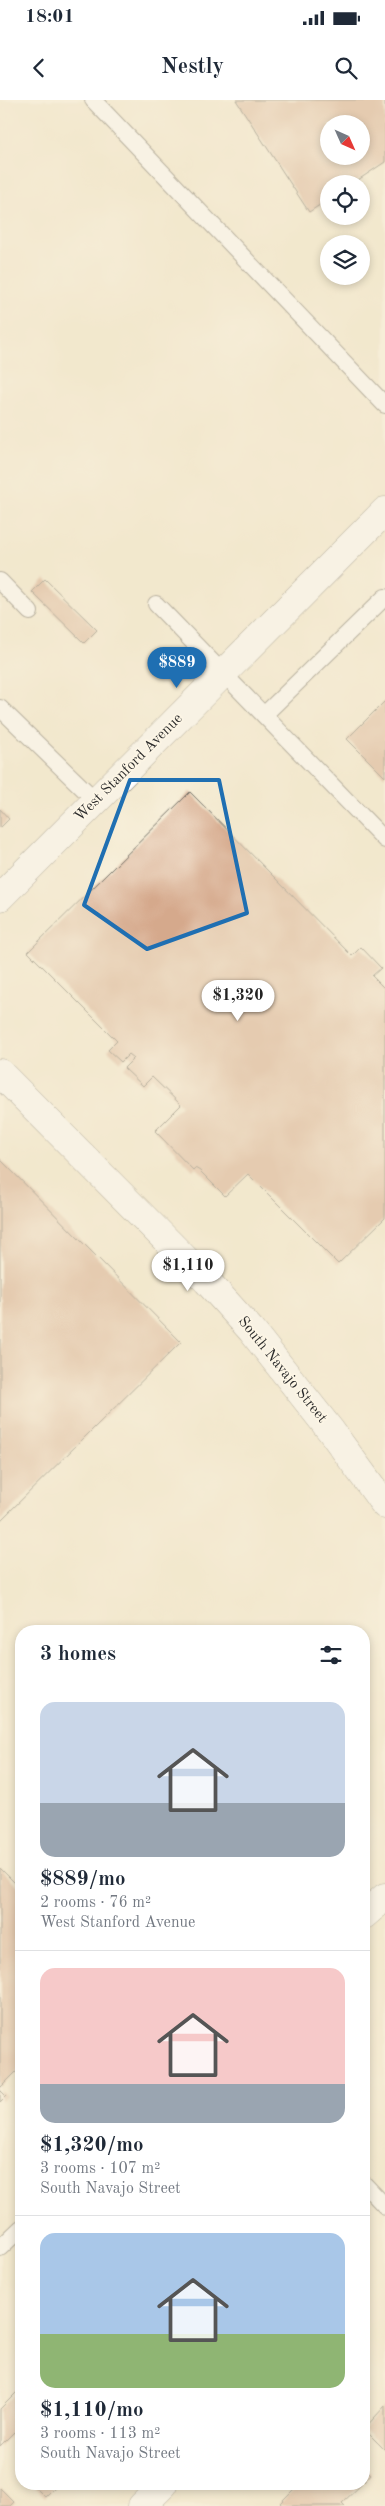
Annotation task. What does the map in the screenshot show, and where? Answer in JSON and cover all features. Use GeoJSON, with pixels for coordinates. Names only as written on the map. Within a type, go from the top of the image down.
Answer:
{"type":"FeatureCollection","features":[{"type":"Feature","properties":{"kind":"street","name":"West Stanford Avenue"},"geometry":{"type":"LineString","coordinates":[[0,897],[385,511]]}},
{"type":"Feature","properties":{"kind":"street","name":"South Navajo Street"},"geometry":{"type":"LineString","coordinates":[[0,1073],[207,1281],[252,1331],[331,1431],[385,1505]]}},
{"type":"Feature","properties":{"kind":"street"},"geometry":{"type":"LineString","coordinates":[[370,1910],[385,1897]]}},
{"type":"Feature","properties":{"kind":"street"},"geometry":{"type":"LineString","coordinates":[[142,2506],[158,2490]]}},
{"type":"Feature","properties":{"kind":"lane"},"geometry":{"type":"LineString","coordinates":[[93,100],[385,405]]}},
{"type":"Feature","properties":{"kind":"lane"},"geometry":{"type":"LineString","coordinates":[[0,581],[30,612]]}},
{"type":"Feature","properties":{"kind":"lane"},"geometry":{"type":"LineString","coordinates":[[264,715],[385,597]]}},
{"type":"Feature","properties":{"kind":"lane"},"geometry":{"type":"LineString","coordinates":[[156,604],[385,840]]}},
{"type":"Feature","properties":{"kind":"lane"},"geometry":{"type":"LineString","coordinates":[[0,708],[96,801]]}},
{"type":"Feature","properties":{"kind":"lane"},"geometry":{"type":"LineString","coordinates":[[370,2190],[385,2206]]}},
{"type":"Feature","properties":{"kind":"lane"},"geometry":{"type":"LineString","coordinates":[[0,2248],[15,2234]]}},
{"type":"Feature","properties":{"kind":"highlighted area"},"geometry":{"type":"Polygon","coordinates":[[[130,780],[219,780],[247,913],[147,949],[84,905],[130,780]]]}},
{"type":"Feature","properties":{"kind":"building"},"geometry":{"type":"Polygon","coordinates":[[[236,100],[385,100],[385,162],[366,175],[320,175],[320,205],[309,212],[236,100]]]}},
{"type":"Feature","properties":{"kind":"building"},"geometry":{"type":"Polygon","coordinates":[[[45,579],[97,630],[84,643],[32,592],[45,579]]]}},
{"type":"Feature","properties":{"kind":"building"},"geometry":{"type":"Polygon","coordinates":[[[385,701],[385,777],[347,739],[385,701]]]}},
{"type":"Feature","properties":{"kind":"building"},"geometry":{"type":"Polygon","coordinates":[[[190,792],[352,956],[361,947],[381,968],[372,976],[385,989],[385,1218],[338,1264],[248,1174],[225,1196],[200,1171],[195,1168],[193,1170],[155,1131],[181,1105],[152,1077],[143,1086],[124,1068],[134,1058],[129,1054],[121,1062],[108,1050],[117,1041],[28,952],[190,792]]]}},
{"type":"Feature","properties":{"kind":"building"},"geometry":{"type":"Polygon","coordinates":[[[0,809],[9,819],[0,828],[0,809]]]}},
{"type":"Feature","properties":{"kind":"building"},"geometry":{"type":"Polygon","coordinates":[[[0,1159],[181,1342],[0,1521],[0,1159]]]}},
{"type":"Feature","properties":{"kind":"building"},"geometry":{"type":"Polygon","coordinates":[[[0,1868],[15,1883],[15,2073],[0,2088],[0,1868]]]}},
{"type":"Feature","properties":{"kind":"building"},"geometry":{"type":"Polygon","coordinates":[[[0,2090],[6,2096],[0,2102],[0,2090]]]}},
{"type":"Feature","properties":{"kind":"building"},"geometry":{"type":"Polygon","coordinates":[[[15,2394],[15,2433],[0,2446],[0,2409],[15,2394]]]}},
{"type":"Feature","properties":{"kind":"building"},"geometry":{"type":"Polygon","coordinates":[[[385,2406],[385,2450],[370,2435],[370,2422],[385,2406]]]}},
{"type":"Feature","properties":{"kind":"building"},"geometry":{"type":"Polygon","coordinates":[[[0,2488],[14,2502],[10,2506],[0,2506],[0,2488]]]}},
{"type":"Feature","properties":{"kind":"building"},"geometry":{"type":"Polygon","coordinates":[[[38,2490],[52,2490],[45,2497],[38,2490]]]}},
{"type":"Feature","properties":{"kind":"building"},"geometry":{"type":"Polygon","coordinates":[[[293,2490],[356,2490],[342,2503],[345,2506],[283,2506],[280,2503],[293,2490]]]}}]}
